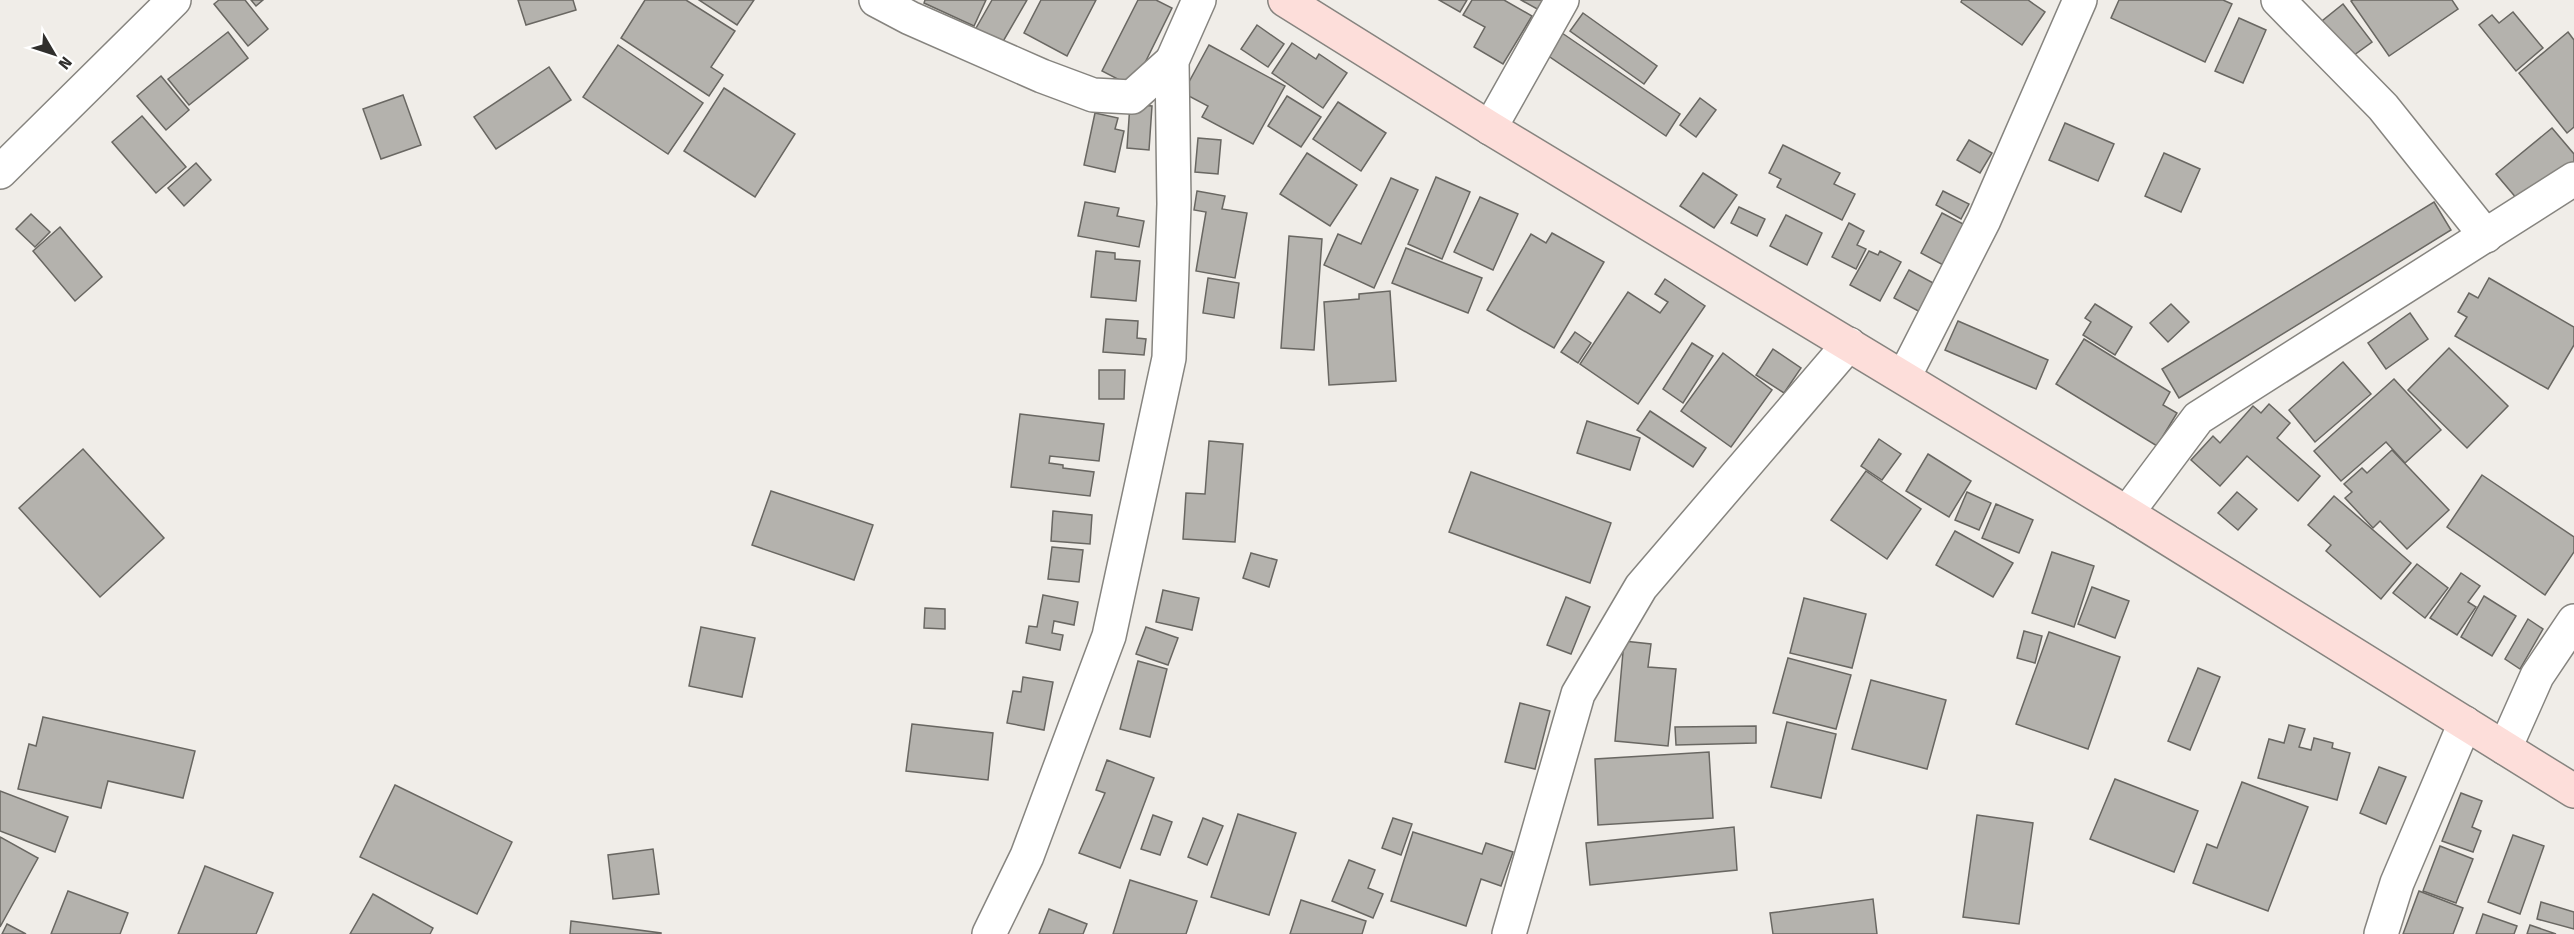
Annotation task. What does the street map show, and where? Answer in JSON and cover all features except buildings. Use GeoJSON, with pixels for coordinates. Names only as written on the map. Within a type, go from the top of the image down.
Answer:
{"type":"FeatureCollection","features":[{"type":"Feature","properties":{"kind":"main road"},"geometry":{"type":"LineString","coordinates":[[1285,0],[1490,128],[2127,513],[2574,791]]}},
{"type":"Feature","properties":{"kind":"street"},"geometry":{"type":"LineString","coordinates":[[0,172],[174,0]]}},
{"type":"Feature","properties":{"kind":"street"},"geometry":{"type":"LineString","coordinates":[[876,0],[984,52],[1093,96],[1132,97],[1172,61],[1200,0]]}},
{"type":"Feature","properties":{"kind":"street"},"geometry":{"type":"LineString","coordinates":[[1490,128],[1562,0]]}},
{"type":"Feature","properties":{"kind":"street"},"geometry":{"type":"LineString","coordinates":[[1904,377],[1984,220],[2080,0]]}},
{"type":"Feature","properties":{"kind":"street"},"geometry":{"type":"LineString","coordinates":[[2278,0],[2383,108],[2486,236]]}},
{"type":"Feature","properties":{"kind":"street"},"geometry":{"type":"LineString","coordinates":[[989,934],[1027,856],[1109,636],[1169,358],[1174,204],[1172,61]]}},
{"type":"Feature","properties":{"kind":"street"},"geometry":{"type":"LineString","coordinates":[[2127,513],[2198,418],[2574,179]]}},
{"type":"Feature","properties":{"kind":"street"},"geometry":{"type":"LineString","coordinates":[[1509,934],[1578,694],[1641,587],[1849,344]]}},
{"type":"Feature","properties":{"kind":"street"},"geometry":{"type":"LineString","coordinates":[[2505,748],[2537,676],[2574,621]]}},
{"type":"Feature","properties":{"kind":"street"},"geometry":{"type":"LineString","coordinates":[[2381,934],[2397,883],[2465,723]]}}]}
